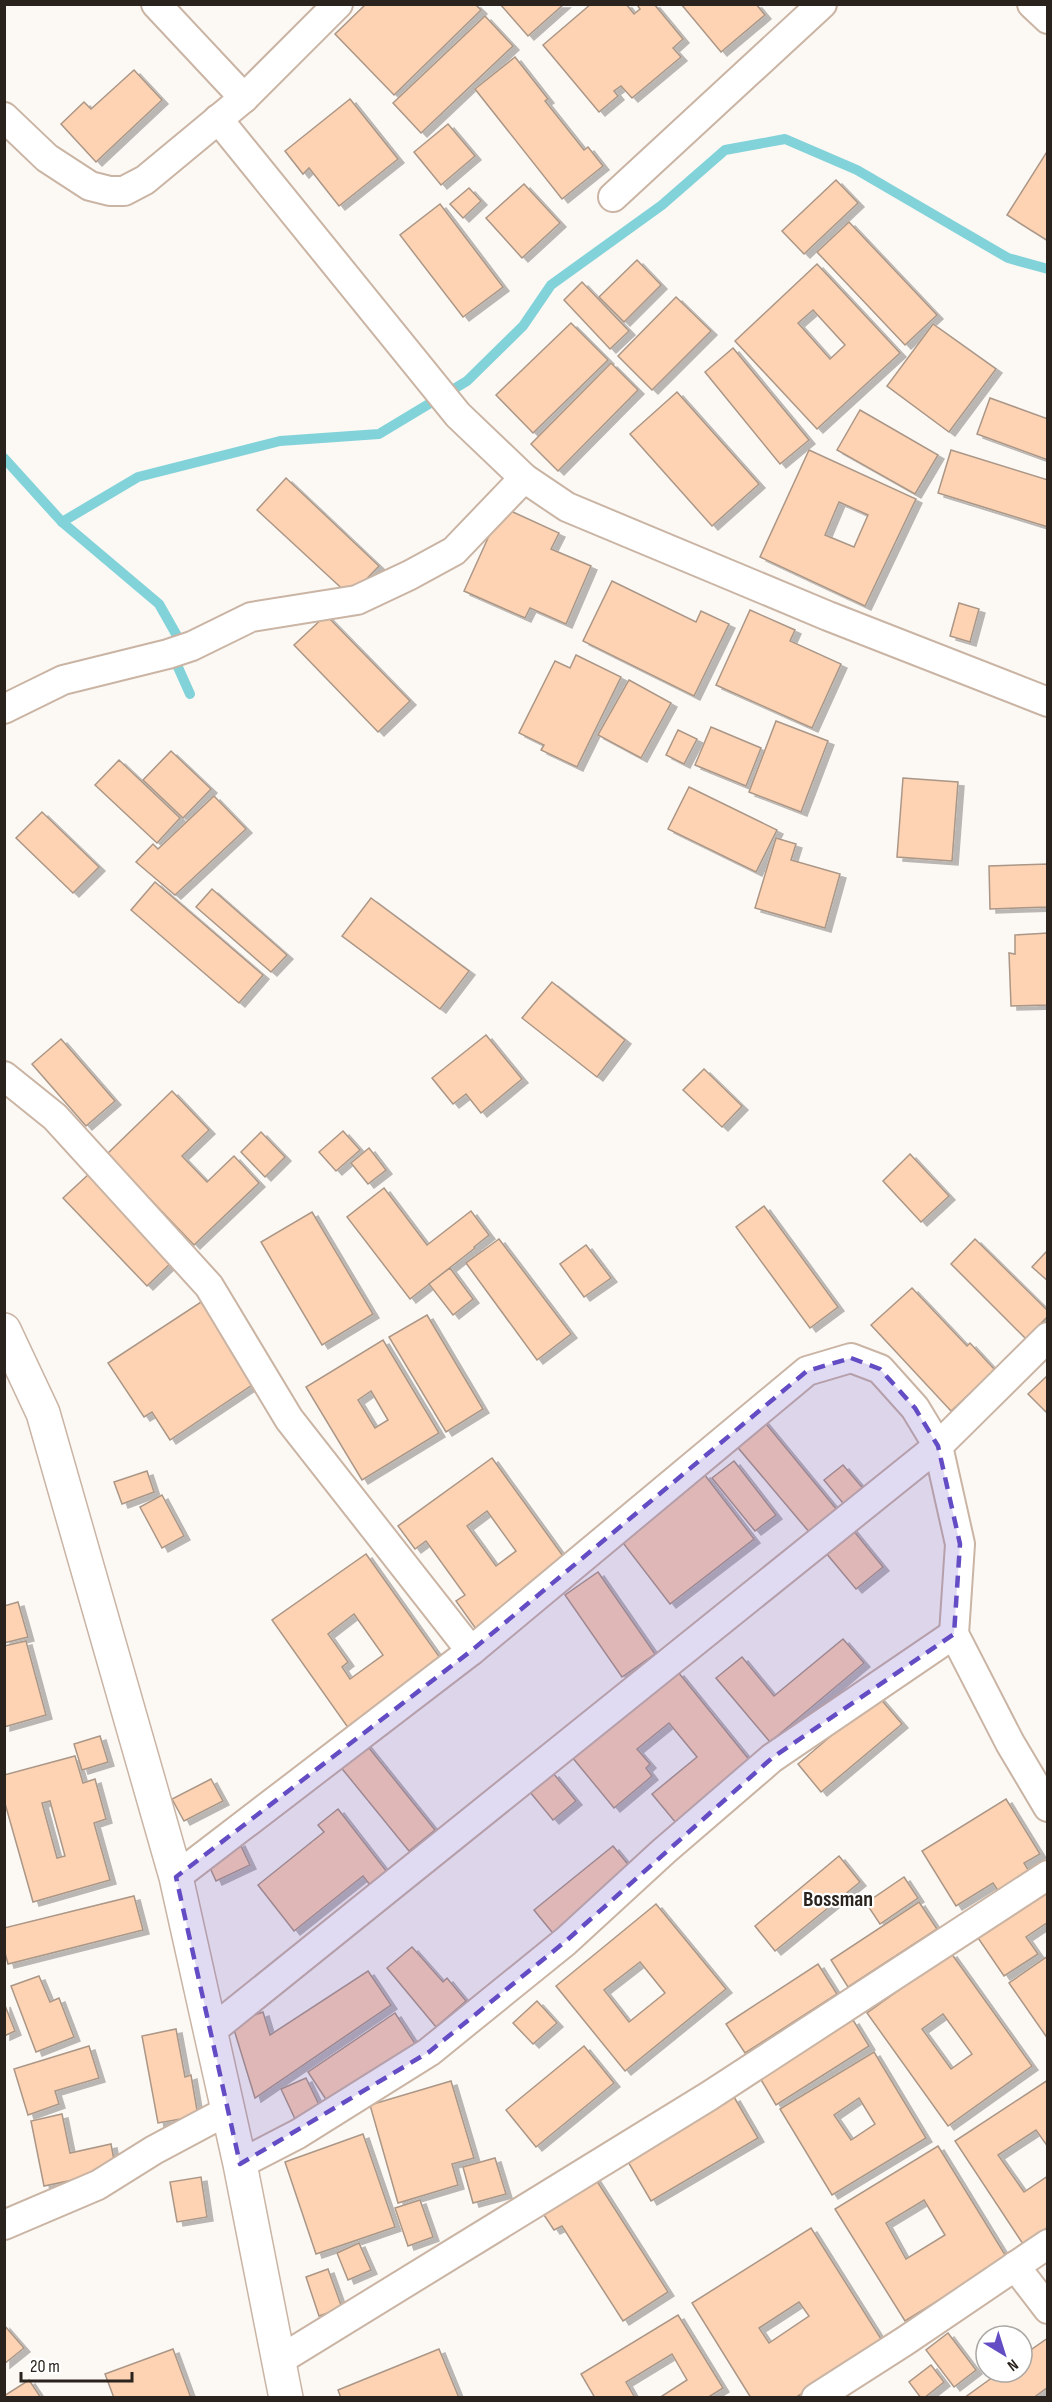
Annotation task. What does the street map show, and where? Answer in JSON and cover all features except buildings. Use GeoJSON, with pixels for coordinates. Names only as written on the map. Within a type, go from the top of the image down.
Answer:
{"type":"FeatureCollection","features":[{"type":"Feature","properties":{"kind":"street"},"geometry":{"type":"LineString","coordinates":[[156,4],[244,98]]}},
{"type":"Feature","properties":{"kind":"street"},"geometry":{"type":"LineString","coordinates":[[4,117],[47,158],[90,186],[124,191],[145,180],[244,98],[338,4]]}},
{"type":"Feature","properties":{"kind":"street"},"geometry":{"type":"LineString","coordinates":[[613,197],[822,4]]}},
{"type":"Feature","properties":{"kind":"street"},"geometry":{"type":"LineString","coordinates":[[1032,4],[1047,19]]}},
{"type":"Feature","properties":{"kind":"street"},"geometry":{"type":"LineString","coordinates":[[218,119],[458,415],[524,478],[567,507],[828,616],[1047,702]]}},
{"type":"Feature","properties":{"kind":"street"},"geometry":{"type":"LineString","coordinates":[[4,709],[63,680],[180,650],[251,617],[357,600],[454,551],[524,478]]}},
{"type":"Feature","properties":{"kind":"street"},"geometry":{"type":"LineString","coordinates":[[4,1076],[55,1117],[209,1286],[289,1419],[471,1652]]}},
{"type":"Feature","properties":{"kind":"street"},"geometry":{"type":"LineString","coordinates":[[4,1330],[43,1413],[176,1877],[229,2110],[286,2397]]}},
{"type":"Feature","properties":{"kind":"street"},"geometry":{"type":"LineString","coordinates":[[210,2031],[939,1446],[1047,1337]]}},
{"type":"Feature","properties":{"kind":"street"},"geometry":{"type":"LineString","coordinates":[[176,1877],[471,1652],[807,1371],[851,1358],[880,1369],[915,1408],[939,1446],[960,1544],[954,1634],[1010,1743],[1047,1807]]}},
{"type":"Feature","properties":{"kind":"street"},"geometry":{"type":"LineString","coordinates":[[240,2164],[298,2134],[429,2052],[566,1941],[664,1851],[772,1758],[954,1634]]}},
{"type":"Feature","properties":{"kind":"street"},"geometry":{"type":"LineString","coordinates":[[278,2361],[709,2096],[1047,1875]]}},
{"type":"Feature","properties":{"kind":"street"},"geometry":{"type":"LineString","coordinates":[[4,2224],[98,2185],[154,2150],[229,2110]]}},
{"type":"Feature","properties":{"kind":"street"},"geometry":{"type":"LineString","coordinates":[[816,2397],[905,2341],[1047,2244]]}},
{"type":"Feature","properties":{"kind":"street"},"geometry":{"type":"LineString","coordinates":[[1015,2266],[1047,2310]]}},
{"type":"Feature","properties":{"kind":"highlighted area"},"geometry":{"type":"Polygon","coordinates":[[[851,1358],[880,1369],[915,1408],[938,1446],[960,1544],[954,1634],[772,1758],[566,1941],[429,2052],[240,2164],[176,1877],[471,1651],[807,1371],[851,1358]]]}},
{"type":"Feature","properties":{"kind":"waterway"},"geometry":{"type":"LineString","coordinates":[[62,522],[138,477],[280,441],[379,434],[467,381],[523,326],[551,285],[662,205],[725,150],[785,139],[857,170],[1008,258],[1048,269]]}},
{"type":"Feature","properties":{"kind":"waterway"},"geometry":{"type":"LineString","coordinates":[[4,458],[62,522],[159,604],[176,634],[177,665],[190,694]]}},
{"type":"Feature","properties":{"kind":"district","name":"Bossman"},"geometry":{"type":"Point","coordinates":[838,1899]}}]}
